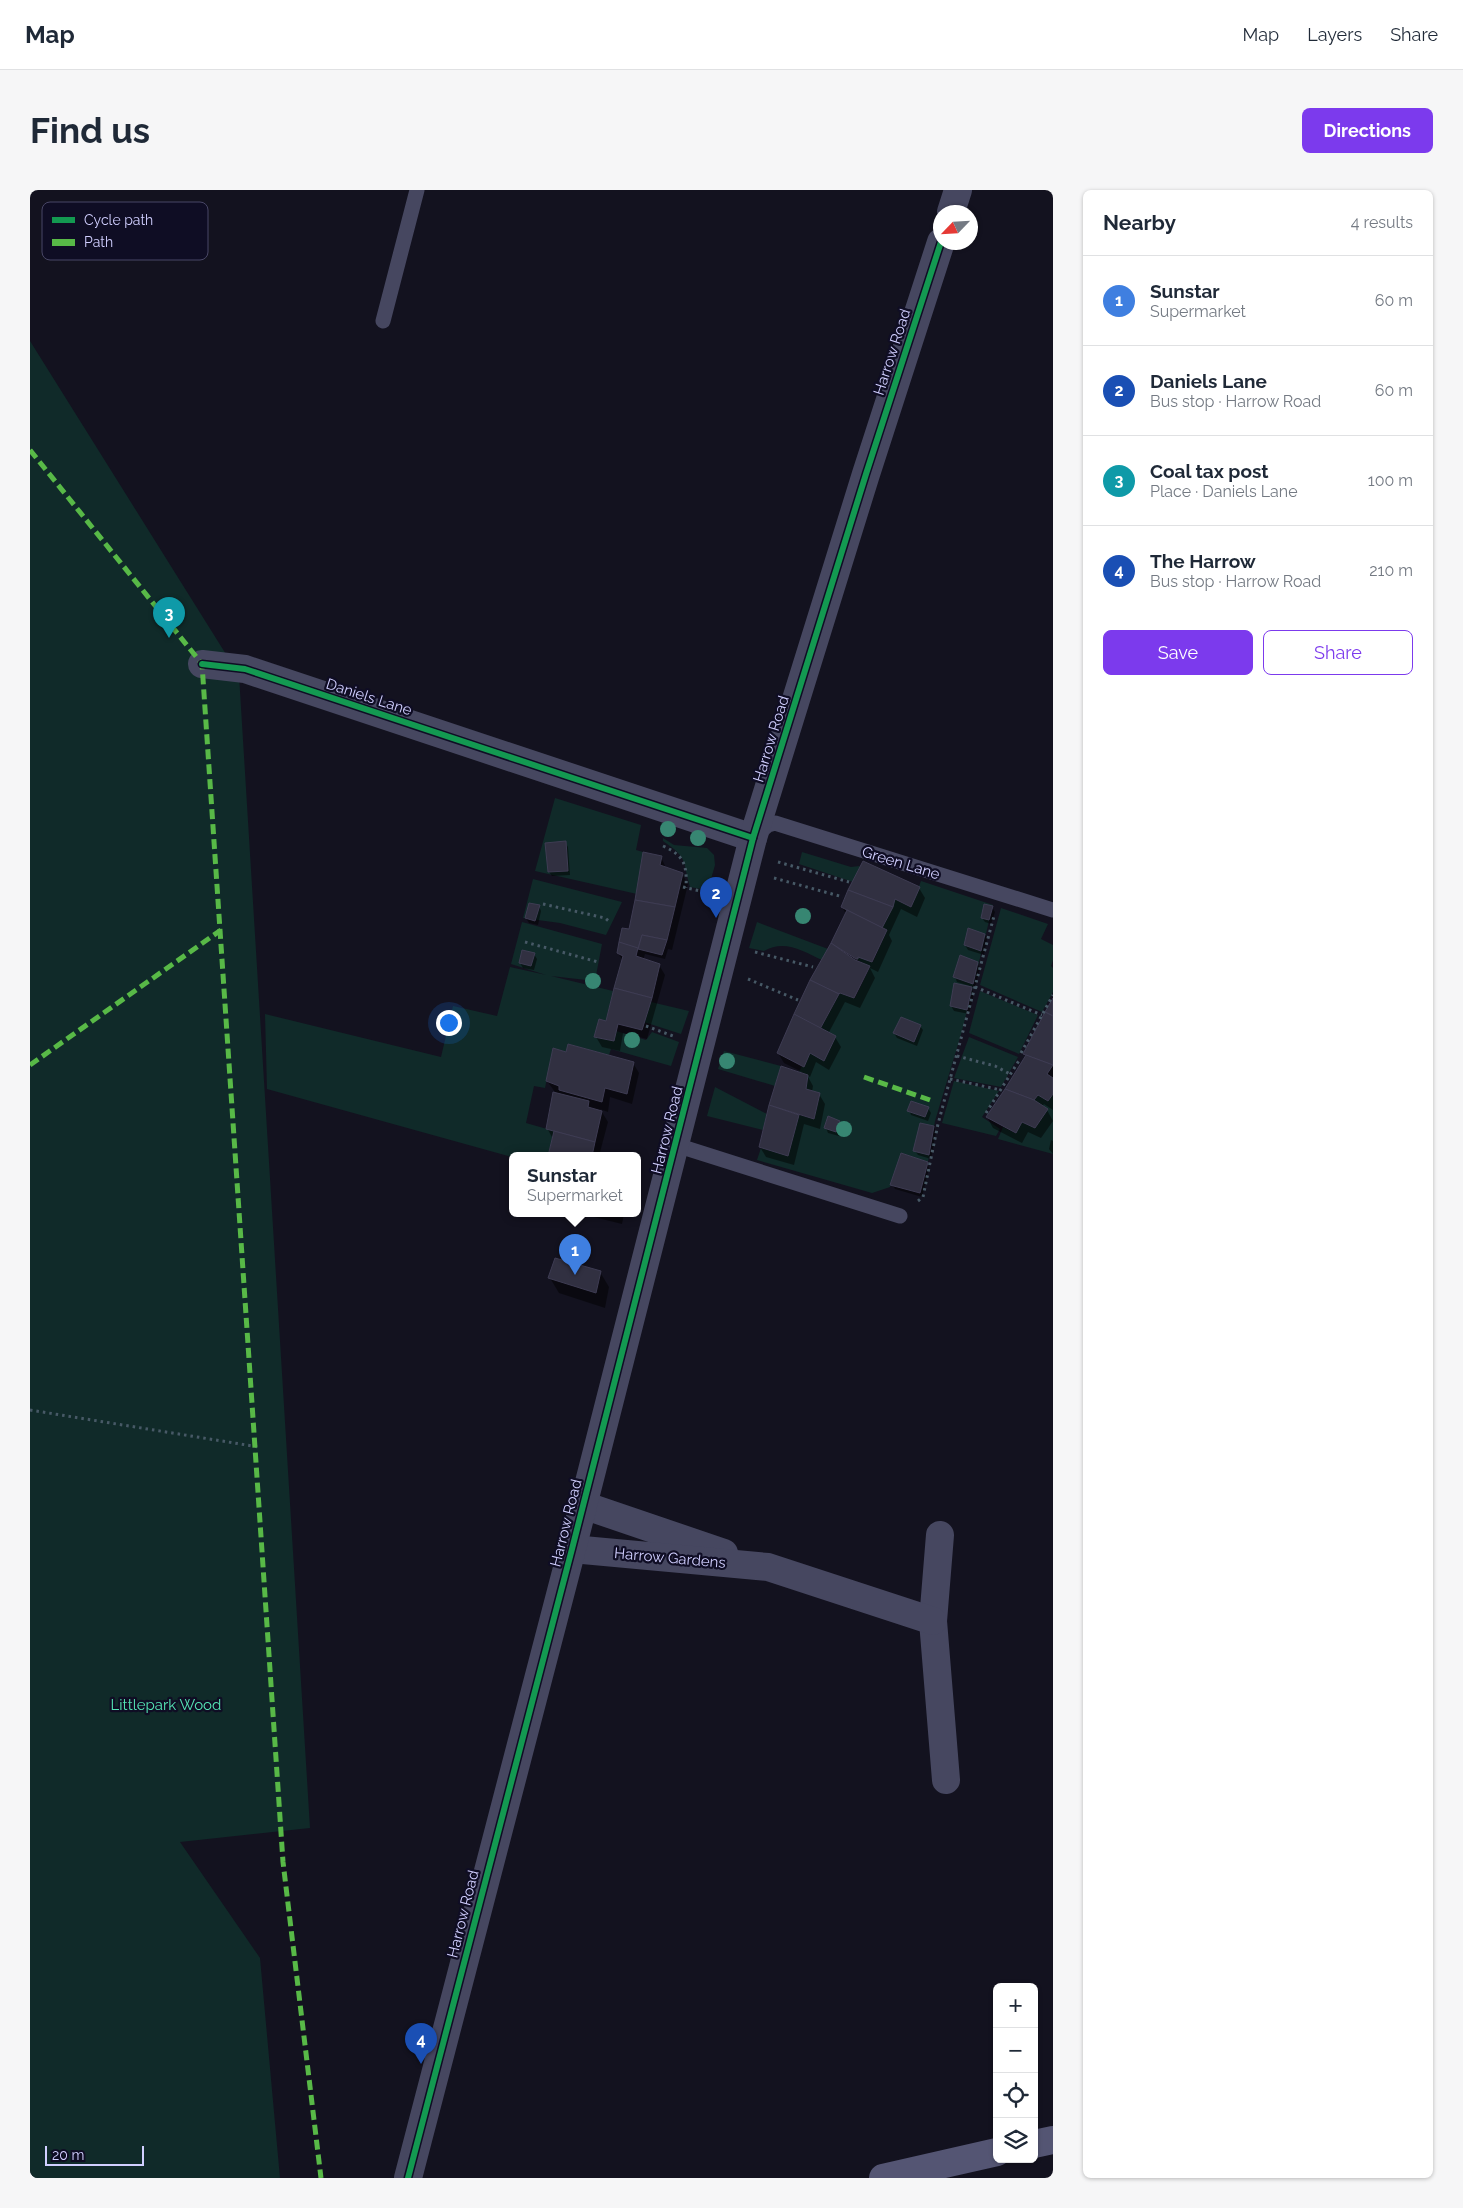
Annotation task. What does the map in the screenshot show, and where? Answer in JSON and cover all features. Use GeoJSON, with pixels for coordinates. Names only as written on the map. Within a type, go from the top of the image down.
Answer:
{"type":"FeatureCollection","features":[{"type":"Feature","properties":{"kind":"street"},"geometry":{"type":"LineString","coordinates":[[953,205],[958,190]]}},
{"type":"Feature","properties":{"kind":"street","name":"Harrow Road"},"geometry":{"type":"LineString","coordinates":[[408,2178],[572,1549],[754,838],[866,474],[938,250]]}},
{"type":"Feature","properties":{"kind":"street","name":"Daniels Lane"},"geometry":{"type":"LineString","coordinates":[[202,664],[245,669],[754,838]]}},
{"type":"Feature","properties":{"kind":"street","name":"Harrow Gardens"},"geometry":{"type":"LineString","coordinates":[[583,1505],[933,1621]]}},
{"type":"Feature","properties":{"kind":"street"},"geometry":{"type":"LineString","coordinates":[[940,1535],[933,1621],[946,1780]]}},
{"type":"Feature","properties":{"kind":"street","name":"Harrow Gardens"},"geometry":{"type":"LineString","coordinates":[[572,1549],[768,1567]]}},
{"type":"Feature","properties":{"kind":"street"},"geometry":{"type":"LineString","coordinates":[[1038,2143],[1053,2140]]}},
{"type":"Feature","properties":{"kind":"street"},"geometry":{"type":"LineString","coordinates":[[883,2178],[993,2153]]}},
{"type":"Feature","properties":{"kind":"lane"},"geometry":{"type":"LineString","coordinates":[[382,321],[417,190]]}},
{"type":"Feature","properties":{"kind":"lane","name":"Green Lane"},"geometry":{"type":"LineString","coordinates":[[754,838],[768,825],[775,822],[1053,910]]}},
{"type":"Feature","properties":{"kind":"lane"},"geometry":{"type":"LineString","coordinates":[[676,1144],[900,1216]]}},
{"type":"Feature","properties":{"kind":"path"},"geometry":{"type":"LineString","coordinates":[[664,846],[677,852],[683,862],[686,876],[684,887],[711,894]]}},
{"type":"Feature","properties":{"kind":"path"},"geometry":{"type":"LineString","coordinates":[[777,861],[849,882]]}},
{"type":"Feature","properties":{"kind":"path"},"geometry":{"type":"LineString","coordinates":[[770,877],[844,897]]}},
{"type":"Feature","properties":{"kind":"path"},"geometry":{"type":"LineString","coordinates":[[900,1216],[923,1197],[950,1079],[1000,894]]}},
{"type":"Feature","properties":{"kind":"path"},"geometry":{"type":"LineString","coordinates":[[543,904],[606,918],[611,923]]}},
{"type":"Feature","properties":{"kind":"path"},"geometry":{"type":"LineString","coordinates":[[525,942],[598,962]]}},
{"type":"Feature","properties":{"kind":"path"},"geometry":{"type":"LineString","coordinates":[[745,950],[813,967]]}},
{"type":"Feature","properties":{"kind":"path"},"geometry":{"type":"LineString","coordinates":[[747,979],[798,1000]]}},
{"type":"Feature","properties":{"kind":"path"},"geometry":{"type":"LineString","coordinates":[[975,987],[1042,1015]]}},
{"type":"Feature","properties":{"kind":"path"},"geometry":{"type":"LineString","coordinates":[[1021,1053],[1053,995]]}},
{"type":"Feature","properties":{"kind":"path"},"geometry":{"type":"LineString","coordinates":[[646,1026],[682,1039]]}},
{"type":"Feature","properties":{"kind":"path"},"geometry":{"type":"LineString","coordinates":[[957,1056],[995,1066],[1010,1074]]}},
{"type":"Feature","properties":{"kind":"path"},"geometry":{"type":"LineString","coordinates":[[986,1113],[1002,1090],[1020,1058]]}},
{"type":"Feature","properties":{"kind":"path"},"geometry":{"type":"LineString","coordinates":[[950,1079],[1002,1090]]}},
{"type":"Feature","properties":{"kind":"path"},"geometry":{"type":"LineString","coordinates":[[30,1410],[259,1447]]}},
{"type":"Feature","properties":{"kind":"green space","name":"Littlepark Wood"},"geometry":{"type":"Polygon","coordinates":[[[30,341],[239,675],[310,1828],[180,1842],[260,1958],[280,2178],[30,2178],[30,341]]]}},
{"type":"Feature","properties":{"kind":"green space"},"geometry":{"type":"Polygon","coordinates":[[[555,798],[641,825],[636,850],[643,852],[637,894],[535,871],[555,798]]]}},
{"type":"Feature","properties":{"kind":"green space"},"geometry":{"type":"Polygon","coordinates":[[[663,838],[674,845],[707,848],[714,855],[715,865],[709,886],[712,891],[690,887],[681,856],[663,841],[663,838]]]}},
{"type":"Feature","properties":{"kind":"green space"},"geometry":{"type":"Polygon","coordinates":[[[802,852],[851,867],[860,866],[853,882],[799,864],[802,852]]]}},
{"type":"Feature","properties":{"kind":"green space"},"geometry":{"type":"Polygon","coordinates":[[[533,879],[622,902],[606,935],[560,923],[523,918],[533,879]]]}},
{"type":"Feature","properties":{"kind":"green space"},"geometry":{"type":"Polygon","coordinates":[[[921,881],[993,905],[962,1031],[935,1121],[928,1162],[901,1153],[890,1187],[872,1193],[757,1160],[761,1148],[788,1155],[799,1115],[814,1119],[820,1093],[806,1089],[808,1075],[799,1072],[802,1066],[804,1067],[820,1029],[840,993],[855,998],[870,967],[856,959],[858,957],[873,962],[887,930],[882,928],[895,899],[911,907],[921,881]]]}},
{"type":"Feature","properties":{"kind":"green space"},"geometry":{"type":"Polygon","coordinates":[[[1001,908],[1048,924],[1041,939],[1053,945],[1051,966],[1053,968],[1053,992],[1042,1012],[980,985],[1001,908]]]}},
{"type":"Feature","properties":{"kind":"green space"},"geometry":{"type":"Polygon","coordinates":[[[522,922],[602,944],[595,981],[551,976],[613,991],[606,1021],[599,1019],[595,1037],[614,1041],[616,1031],[646,1040],[652,1032],[679,1042],[671,1066],[611,1049],[609,1055],[568,1044],[566,1052],[553,1048],[545,1088],[534,1086],[526,1123],[554,1131],[549,1152],[509,1152],[509,1156],[267,1089],[265,1014],[441,1057],[453,1006],[497,1016],[510,967],[546,975],[511,964],[522,922]]]}},
{"type":"Feature","properties":{"kind":"green space"},"geometry":{"type":"Polygon","coordinates":[[[757,922],[828,949],[822,960],[801,950],[786,946],[779,946],[764,951],[749,948],[757,922]]]}},
{"type":"Feature","properties":{"kind":"green space"},"geometry":{"type":"Polygon","coordinates":[[[980,991],[1038,1015],[1019,1054],[969,1033],[980,991]]]}},
{"type":"Feature","properties":{"kind":"green space"},"geometry":{"type":"Polygon","coordinates":[[[651,1002],[689,1011],[681,1034],[644,1022],[651,1002]]]}},
{"type":"Feature","properties":{"kind":"green space"},"geometry":{"type":"Polygon","coordinates":[[[969,1037],[1018,1057],[1001,1087],[954,1078],[969,1037]]]}},
{"type":"Feature","properties":{"kind":"green space"},"geometry":{"type":"Polygon","coordinates":[[[724,1051],[781,1066],[775,1086],[718,1069],[724,1051]]]}},
{"type":"Feature","properties":{"kind":"green space"},"geometry":{"type":"Polygon","coordinates":[[[954,1081],[999,1091],[982,1117],[1000,1129],[996,1136],[942,1123],[954,1081]]]}},
{"type":"Feature","properties":{"kind":"green space"},"geometry":{"type":"Polygon","coordinates":[[[715,1087],[767,1114],[763,1130],[707,1116],[715,1087]]]}},
{"type":"Feature","properties":{"kind":"green space"},"geometry":{"type":"Polygon","coordinates":[[[1053,1094],[1053,1154],[998,1139],[1003,1127],[1015,1133],[1022,1122],[1035,1128],[1047,1110],[1033,1102],[1038,1095],[1048,1101],[1053,1094]]]}},
{"type":"Feature","properties":{"kind":"building"},"geometry":{"type":"Polygon","coordinates":[[[566,841],[568,871],[548,872],[545,843],[566,841]]]}},
{"type":"Feature","properties":{"kind":"building"},"geometry":{"type":"Polygon","coordinates":[[[643,852],[662,856],[660,865],[683,873],[675,907],[635,900],[643,852]]]}},
{"type":"Feature","properties":{"kind":"building"},"geometry":{"type":"Polygon","coordinates":[[[863,861],[920,887],[911,907],[895,899],[893,907],[848,890],[863,861]]]}},
{"type":"Feature","properties":{"kind":"building"},"geometry":{"type":"Polygon","coordinates":[[[848,890],[893,907],[882,928],[841,907],[848,890]]]}},
{"type":"Feature","properties":{"kind":"building"},"geometry":{"type":"Polygon","coordinates":[[[635,900],[675,907],[667,940],[642,935],[638,949],[619,942],[622,928],[629,929],[635,900]]]}},
{"type":"Feature","properties":{"kind":"building"},"geometry":{"type":"Polygon","coordinates":[[[529,903],[540,905],[535,921],[525,918],[529,903]]]}},
{"type":"Feature","properties":{"kind":"building"},"geometry":{"type":"Polygon","coordinates":[[[984,904],[993,906],[989,920],[981,918],[984,904]]]}},
{"type":"Feature","properties":{"kind":"building"},"geometry":{"type":"Polygon","coordinates":[[[847,910],[887,930],[872,962],[858,957],[856,959],[831,943],[847,910]]]}},
{"type":"Feature","properties":{"kind":"building"},"geometry":{"type":"Polygon","coordinates":[[[968,928],[985,934],[981,951],[964,945],[968,928]]]}},
{"type":"Feature","properties":{"kind":"building"},"geometry":{"type":"Polygon","coordinates":[[[642,935],[667,940],[662,955],[638,949],[642,935]]]}},
{"type":"Feature","properties":{"kind":"building"},"geometry":{"type":"Polygon","coordinates":[[[619,942],[638,948],[636,956],[660,964],[652,998],[614,988],[623,956],[617,953],[619,942]]]}},
{"type":"Feature","properties":{"kind":"building"},"geometry":{"type":"Polygon","coordinates":[[[831,943],[855,960],[870,966],[854,998],[839,994],[810,980],[831,943]]]}},
{"type":"Feature","properties":{"kind":"building"},"geometry":{"type":"Polygon","coordinates":[[[522,950],[535,953],[531,966],[519,963],[522,950]]]}},
{"type":"Feature","properties":{"kind":"building"},"geometry":{"type":"Polygon","coordinates":[[[960,955],[978,962],[973,984],[953,977],[960,955]]]}},
{"type":"Feature","properties":{"kind":"building"},"geometry":{"type":"Polygon","coordinates":[[[810,980],[839,994],[820,1029],[794,1014],[810,980]]]}},
{"type":"Feature","properties":{"kind":"building"},"geometry":{"type":"Polygon","coordinates":[[[954,983],[972,987],[967,1010],[950,1006],[954,983]]]}},
{"type":"Feature","properties":{"kind":"building"},"geometry":{"type":"Polygon","coordinates":[[[614,988],[652,998],[642,1030],[618,1024],[614,1041],[594,1037],[599,1019],[606,1021],[614,988]]]}},
{"type":"Feature","properties":{"kind":"building"},"geometry":{"type":"Polygon","coordinates":[[[1053,998],[1053,1016],[1045,1012],[1053,998]]]}},
{"type":"Feature","properties":{"kind":"building"},"geometry":{"type":"Polygon","coordinates":[[[1045,1012],[1053,1016],[1053,1065],[1023,1054],[1045,1012]]]}},
{"type":"Feature","properties":{"kind":"building"},"geometry":{"type":"Polygon","coordinates":[[[794,1014],[836,1036],[824,1061],[810,1053],[804,1067],[777,1053],[794,1014]]]}},
{"type":"Feature","properties":{"kind":"building"},"geometry":{"type":"Polygon","coordinates":[[[901,1017],[921,1025],[914,1042],[893,1033],[901,1017]]]}},
{"type":"Feature","properties":{"kind":"building"},"geometry":{"type":"Polygon","coordinates":[[[568,1044],[634,1062],[627,1094],[605,1088],[602,1102],[559,1090],[559,1086],[546,1081],[553,1048],[566,1052],[568,1044]]]}},
{"type":"Feature","properties":{"kind":"building"},"geometry":{"type":"Polygon","coordinates":[[[1026,1055],[1053,1065],[1047,1074],[1053,1078],[1053,1094],[1048,1101],[1038,1095],[1034,1100],[1005,1089],[1026,1055]]]}},
{"type":"Feature","properties":{"kind":"building"},"geometry":{"type":"Polygon","coordinates":[[[781,1066],[808,1075],[806,1089],[820,1093],[814,1119],[769,1105],[781,1066]]]}},
{"type":"Feature","properties":{"kind":"building"},"geometry":{"type":"Polygon","coordinates":[[[1005,1089],[1034,1100],[1048,1109],[1035,1128],[1022,1122],[1016,1133],[986,1117],[1005,1089]]]}},
{"type":"Feature","properties":{"kind":"building"},"geometry":{"type":"Polygon","coordinates":[[[553,1092],[589,1101],[588,1107],[602,1111],[595,1142],[546,1129],[553,1092]]]}},
{"type":"Feature","properties":{"kind":"building"},"geometry":{"type":"Polygon","coordinates":[[[911,1101],[929,1107],[925,1117],[907,1111],[911,1101]]]}},
{"type":"Feature","properties":{"kind":"building"},"geometry":{"type":"Polygon","coordinates":[[[769,1105],[799,1115],[788,1156],[759,1147],[769,1105]]]}},
{"type":"Feature","properties":{"kind":"building"},"geometry":{"type":"Polygon","coordinates":[[[828,1116],[840,1121],[836,1132],[824,1128],[828,1116]]]}},
{"type":"Feature","properties":{"kind":"building"},"geometry":{"type":"Polygon","coordinates":[[[920,1123],[934,1126],[929,1155],[913,1151],[920,1123]]]}},
{"type":"Feature","properties":{"kind":"building"},"geometry":{"type":"Polygon","coordinates":[[[554,1131],[595,1142],[593,1152],[549,1152],[554,1131]]]}},
{"type":"Feature","properties":{"kind":"building"},"geometry":{"type":"Polygon","coordinates":[[[901,1153],[928,1162],[920,1193],[890,1185],[901,1153]]]}},
{"type":"Feature","properties":{"kind":"building"},"geometry":{"type":"Polygon","coordinates":[[[555,1258],[601,1271],[596,1293],[548,1278],[555,1258]]]}},
{"type":"Feature","properties":{"kind":"marked path"},"geometry":{"type":"LineString","coordinates":[[30,450],[202,664],[283,1862],[321,2178]]}},
{"type":"Feature","properties":{"kind":"marked path"},"geometry":{"type":"LineString","coordinates":[[30,1065],[221,930]]}},
{"type":"Feature","properties":{"kind":"marked path"},"geometry":{"type":"LineString","coordinates":[[864,1077],[930,1100]]}},
{"type":"Feature","properties":{"kind":"cycle path"},"geometry":{"type":"LineString","coordinates":[[408,2178],[572,1549],[753,838],[866,474],[938,250]]}},
{"type":"Feature","properties":{"kind":"cycle path"},"geometry":{"type":"LineString","coordinates":[[202,664],[245,669],[753,838]]}},
{"type":"Feature","properties":{"kind":"place","name":"Coal tax post"},"geometry":{"type":"Point","coordinates":[169,638]}},
{"type":"Feature","properties":{"kind":"place","name":"Daniels Lane"},"geometry":{"type":"Point","coordinates":[716,918]}},
{"type":"Feature","properties":{"kind":"place","name":"Sunstar"},"geometry":{"type":"Point","coordinates":[575,1275]}},
{"type":"Feature","properties":{"kind":"place","name":"The Harrow"},"geometry":{"type":"Point","coordinates":[421,2064]}}]}
